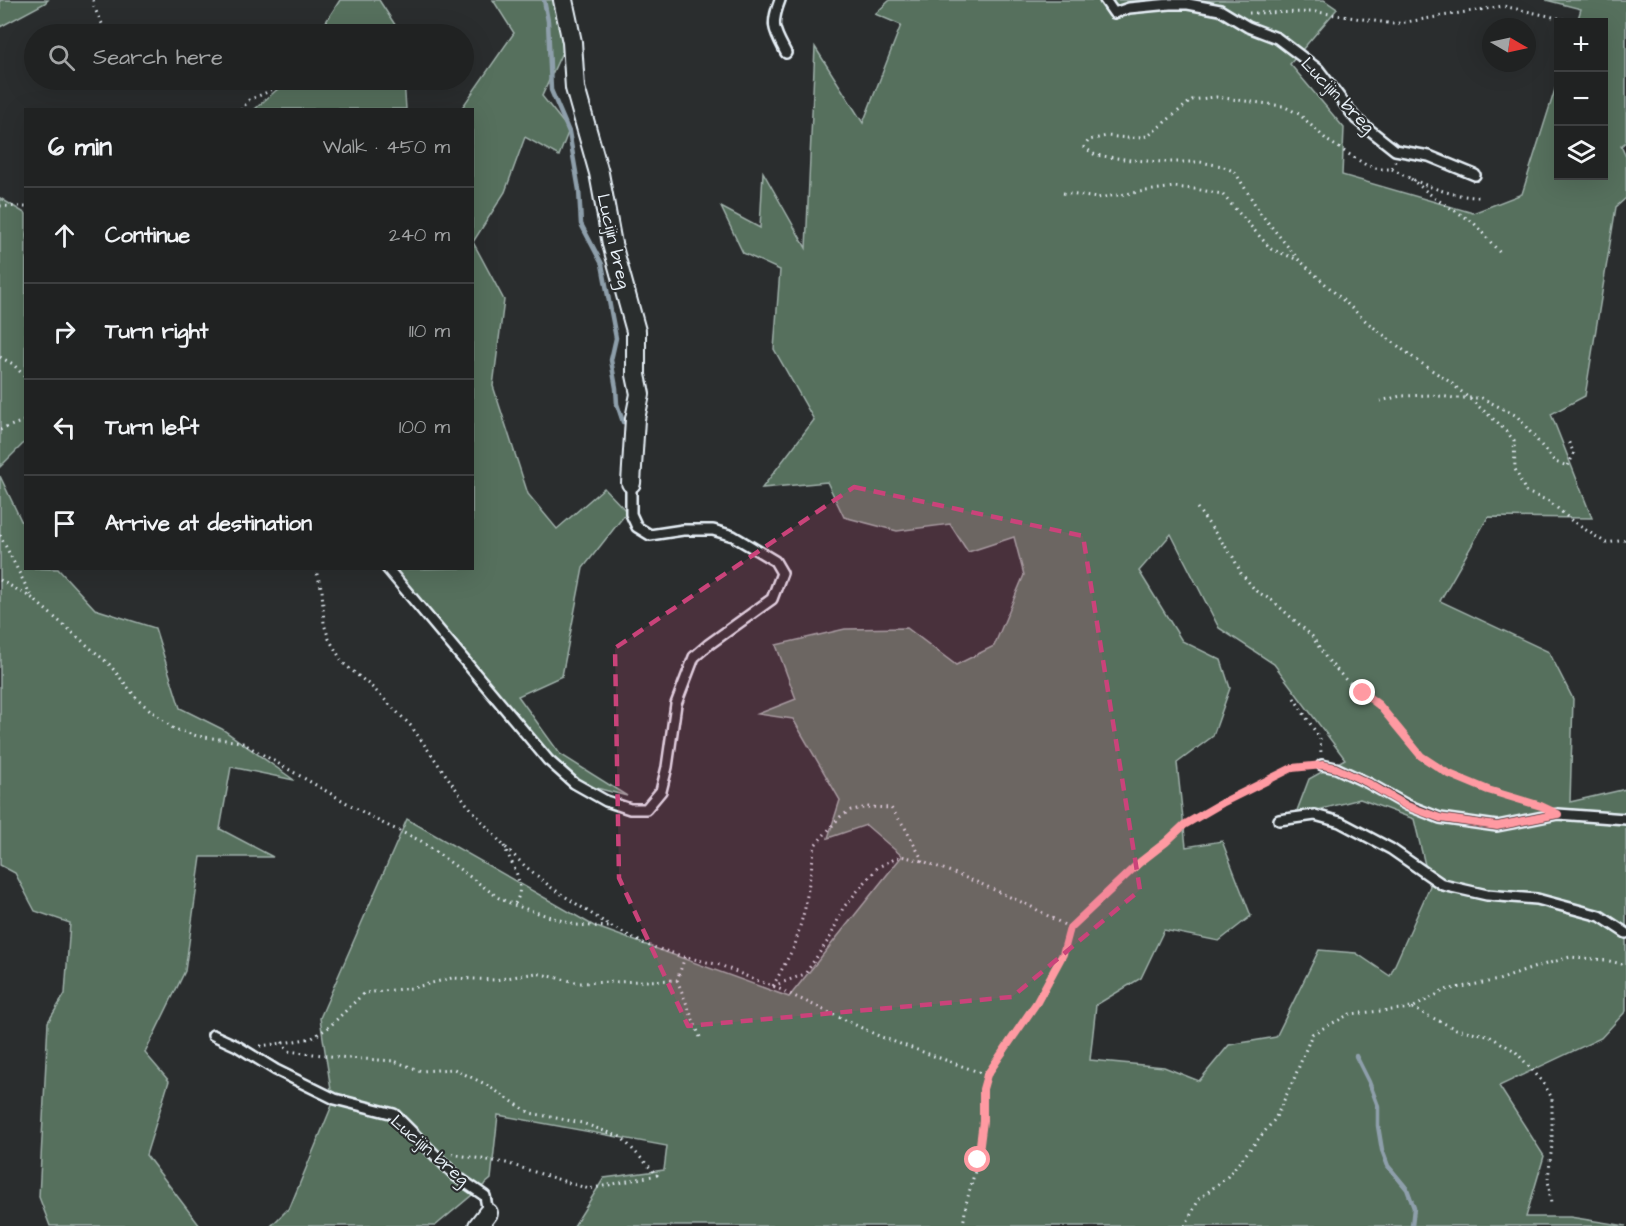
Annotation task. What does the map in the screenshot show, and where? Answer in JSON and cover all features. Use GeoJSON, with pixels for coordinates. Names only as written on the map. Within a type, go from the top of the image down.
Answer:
{"type":"FeatureCollection","features":[{"type":"Feature","properties":{"kind":"street","name":"Lucijin breg"},"geometry":{"type":"LineString","coordinates":[[563,0],[572,42],[575,88],[599,173],[612,244],[636,331],[636,375],[640,394],[635,419],[631,483]]}},
{"type":"Feature","properties":{"kind":"lane"},"geometry":{"type":"LineString","coordinates":[[780,0],[775,13],[774,31],[786,53]]}},
{"type":"Feature","properties":{"kind":"lane","name":"Lucijin breg"},"geometry":{"type":"LineString","coordinates":[[1105,0],[1114,13],[1129,8],[1170,4],[1188,4],[1220,10],[1248,27],[1277,38],[1318,69],[1356,119],[1395,150],[1429,156],[1475,175]]}},
{"type":"Feature","properties":{"kind":"lane"},"geometry":{"type":"LineString","coordinates":[[389,570],[548,760],[574,783],[606,801],[630,809],[645,809],[661,791],[667,767],[676,704],[694,657],[772,598],[782,573],[775,561],[733,536],[713,530],[683,530],[650,535],[637,527],[631,514],[631,483]]}},
{"type":"Feature","properties":{"kind":"lane"},"geometry":{"type":"LineString","coordinates":[[1323,765],[1336,768],[1368,783],[1407,806],[1440,818],[1497,826],[1558,814],[1624,818]]}},
{"type":"Feature","properties":{"kind":"lane"},"geometry":{"type":"LineString","coordinates":[[1279,820],[1315,815],[1340,822],[1391,849],[1443,885],[1487,895],[1537,898],[1600,916],[1626,933]]}},
{"type":"Feature","properties":{"kind":"lane","name":"Lucijin breg"},"geometry":{"type":"LineString","coordinates":[[213,1035],[334,1099],[394,1114],[456,1176],[485,1196],[483,1219]]}},
{"type":"Feature","properties":{"kind":"path"},"geometry":{"type":"LineString","coordinates":[[93,0],[94,8],[102,24]]}},
{"type":"Feature","properties":{"kind":"path"},"geometry":{"type":"LineString","coordinates":[[1220,10],[1250,13],[1317,12],[1394,24],[1503,6],[1558,18]]}},
{"type":"Feature","properties":{"kind":"path"},"geometry":{"type":"LineString","coordinates":[[243,108],[249,100],[272,90]]}},
{"type":"Feature","properties":{"kind":"path"},"geometry":{"type":"LineString","coordinates":[[1482,197],[1466,197],[1411,179],[1392,169],[1379,169],[1366,165],[1328,141],[1299,114],[1283,106],[1216,97],[1192,100],[1148,136],[1128,138],[1107,136],[1089,140],[1084,147],[1095,155],[1131,160],[1200,162],[1222,166],[1234,172],[1262,214],[1298,259],[1368,323],[1450,382],[1498,423],[1514,440],[1515,469],[1526,492],[1549,501],[1572,521],[1606,543],[1626,540]]}},
{"type":"Feature","properties":{"kind":"path"},"geometry":{"type":"LineString","coordinates":[[1392,169],[1395,150]]}},
{"type":"Feature","properties":{"kind":"path"},"geometry":{"type":"LineString","coordinates":[[1411,179],[1436,199],[1473,222],[1501,254]]}},
{"type":"Feature","properties":{"kind":"path"},"geometry":{"type":"LineString","coordinates":[[1063,193],[1097,198],[1174,187],[1222,194],[1271,249],[1298,259]]}},
{"type":"Feature","properties":{"kind":"path"},"geometry":{"type":"LineString","coordinates":[[0,206],[24,207]]}},
{"type":"Feature","properties":{"kind":"path"},"geometry":{"type":"LineString","coordinates":[[0,357],[13,364],[24,376]]}},
{"type":"Feature","properties":{"kind":"path"},"geometry":{"type":"LineString","coordinates":[[1380,401],[1401,396],[1432,395],[1482,398],[1517,416],[1555,462],[1568,466],[1574,453],[1568,439]]}},
{"type":"Feature","properties":{"kind":"path"},"geometry":{"type":"LineString","coordinates":[[0,429],[24,421]]}},
{"type":"Feature","properties":{"kind":"path"},"geometry":{"type":"LineString","coordinates":[[1197,507],[1233,557],[1241,573],[1256,591],[1274,602],[1311,636],[1326,658],[1346,680],[1379,705],[1421,756],[1447,773],[1558,814]]}},
{"type":"Feature","properties":{"kind":"path"},"geometry":{"type":"LineString","coordinates":[[0,535],[32,598]]}},
{"type":"Feature","properties":{"kind":"path"},"geometry":{"type":"LineString","coordinates":[[316,570],[322,590],[324,624],[329,639],[343,663],[374,688],[411,726],[466,803],[503,845],[552,888],[612,927],[647,945],[720,965],[773,986],[881,1037],[987,1075]]}},
{"type":"Feature","properties":{"kind":"path"},"geometry":{"type":"LineString","coordinates":[[0,580],[32,598],[109,664],[139,701],[174,729],[197,736],[241,742],[380,822],[421,841],[490,892],[514,905],[574,925],[612,927]]}},
{"type":"Feature","properties":{"kind":"path"},"geometry":{"type":"LineString","coordinates":[[963,1226],[966,1204],[978,1160],[983,1121],[983,1089],[987,1075],[1037,1002],[1063,954],[1070,928],[1139,863],[1184,825],[1292,768],[1323,765],[1320,740],[1294,698]]}},
{"type":"Feature","properties":{"kind":"path"},"geometry":{"type":"LineString","coordinates":[[773,986],[795,945],[805,908],[815,845],[840,817],[850,810],[869,807],[891,808],[904,826],[923,861]]}},
{"type":"Feature","properties":{"kind":"path"},"geometry":{"type":"LineString","coordinates":[[503,845],[520,885],[519,898],[514,905]]}},
{"type":"Feature","properties":{"kind":"path"},"geometry":{"type":"LineString","coordinates":[[773,986],[805,974],[831,936],[843,908],[878,867],[901,855],[979,883],[1030,906],[1070,928]]}},
{"type":"Feature","properties":{"kind":"path"},"geometry":{"type":"LineString","coordinates":[[685,957],[676,980],[700,1037]]}},
{"type":"Feature","properties":{"kind":"path"},"geometry":{"type":"LineString","coordinates":[[1185,1226],[1199,1199],[1227,1177],[1275,1119],[1312,1034],[1350,1014],[1412,1008],[1445,990],[1499,981],[1570,957],[1605,960],[1626,965]]}},
{"type":"Feature","properties":{"kind":"path"},"geometry":{"type":"LineString","coordinates":[[436,1157],[455,1154],[487,1159],[552,1176],[589,1189],[657,1175],[621,1137],[582,1123],[530,1113],[485,1084],[454,1069],[421,1071],[394,1061],[287,1050],[283,1043],[312,1038],[329,1027],[364,993],[412,988],[452,978],[495,980],[536,973],[580,983],[676,980]]}},
{"type":"Feature","properties":{"kind":"path"},"geometry":{"type":"LineString","coordinates":[[1412,1008],[1456,1029],[1487,1035],[1515,1051],[1543,1082],[1552,1098],[1552,1145],[1548,1179],[1551,1204]]}},
{"type":"Feature","properties":{"kind":"highlighted area"},"geometry":{"type":"Polygon","coordinates":[[[854,487],[1083,536],[1140,890],[1012,997],[688,1026],[619,878],[615,648],[854,487]]]}},
{"type":"Feature","properties":{"kind":"green space"},"geometry":{"type":"Polygon","coordinates":[[[0,0],[48,0],[0,27],[0,0]]]}},
{"type":"Feature","properties":{"kind":"green space"},"geometry":{"type":"Polygon","coordinates":[[[340,0],[379,0],[395,24],[324,24],[340,0]]]}},
{"type":"Feature","properties":{"kind":"green space"},"geometry":{"type":"Polygon","coordinates":[[[493,0],[565,0],[568,39],[542,96],[569,130],[559,156],[525,137],[505,192],[474,240],[474,108],[462,108],[514,33],[493,0]]]}},
{"type":"Feature","properties":{"kind":"green space"},"geometry":{"type":"Polygon","coordinates":[[[890,0],[1324,0],[1337,9],[1290,64],[1344,128],[1342,175],[1473,213],[1522,194],[1554,93],[1554,180],[1608,180],[1608,18],[1578,18],[1581,9],[1546,0],[1626,0],[1626,142],[1621,146],[1626,157],[1626,198],[1616,207],[1585,396],[1551,414],[1592,518],[1488,517],[1440,601],[1549,652],[1573,699],[1570,802],[1626,789],[1626,1011],[1601,1038],[1499,1086],[1544,1156],[1526,1217],[1570,1217],[1626,1226],[574,1226],[604,1178],[664,1170],[667,1146],[498,1115],[491,1179],[435,1226],[271,1226],[290,1207],[333,1103],[320,1018],[407,819],[594,926],[789,997],[902,856],[866,825],[828,838],[840,800],[793,719],[758,714],[796,699],[776,645],[845,629],[907,628],[956,665],[994,646],[1024,575],[1014,537],[968,552],[950,524],[897,531],[844,517],[827,482],[762,488],[814,420],[774,349],[780,270],[743,253],[721,207],[760,228],[763,172],[806,248],[815,47],[863,123],[901,25],[875,14],[890,0]],[[1171,534],[1139,571],[1182,641],[1221,660],[1230,688],[1213,736],[1177,763],[1186,847],[1222,841],[1251,916],[1219,941],[1164,930],[1141,978],[1096,1005],[1090,1060],[1164,1067],[1199,1081],[1229,1045],[1276,1037],[1319,950],[1356,953],[1390,976],[1430,886],[1414,819],[1360,799],[1295,816],[1309,779],[1345,759],[1274,664],[1219,628],[1171,534]]]}},
{"type":"Feature","properties":{"kind":"green space"},"geometry":{"type":"Polygon","coordinates":[[[277,90],[405,90],[406,108],[256,108],[277,90]]]}},
{"type":"Feature","properties":{"kind":"green space"},"geometry":{"type":"Polygon","coordinates":[[[0,198],[24,213],[24,443],[0,467],[0,198]]]}},
{"type":"Feature","properties":{"kind":"green space"},"geometry":{"type":"Polygon","coordinates":[[[474,244],[504,300],[493,386],[528,494],[557,529],[604,488],[627,512],[583,568],[562,676],[518,696],[560,754],[627,796],[574,782],[387,570],[474,570],[474,244]]]}},
{"type":"Feature","properties":{"kind":"green space"},"geometry":{"type":"Polygon","coordinates":[[[0,476],[24,527],[24,570],[59,570],[95,609],[155,628],[180,708],[222,729],[294,780],[231,767],[220,829],[273,857],[201,857],[185,971],[145,1053],[169,1081],[146,1155],[200,1226],[50,1226],[39,1197],[48,1022],[65,994],[70,923],[35,911],[15,873],[0,865],[0,476]]]}},
{"type":"Feature","properties":{"kind":"waterway"},"geometry":{"type":"LineString","coordinates":[[544,0],[548,21],[551,90],[569,132],[579,190],[581,224],[602,264],[616,338],[611,360],[617,404],[623,422]]}},
{"type":"Feature","properties":{"kind":"waterway"},"geometry":{"type":"LineString","coordinates":[[1356,1056],[1378,1106],[1378,1126],[1382,1150],[1388,1166],[1407,1189],[1414,1208],[1412,1226]]}},
{"type":"Feature","properties":{"kind":"route"},"geometry":{"type":"LineString","coordinates":[[978,1160],[983,1121],[983,1089],[987,1075],[1037,1002],[1063,954],[1070,928],[1139,863],[1184,825],[1292,768],[1323,765],[1336,768],[1368,783],[1407,806],[1440,818],[1497,826],[1558,814],[1447,773],[1421,756],[1379,705],[1363,693]]}}]}
